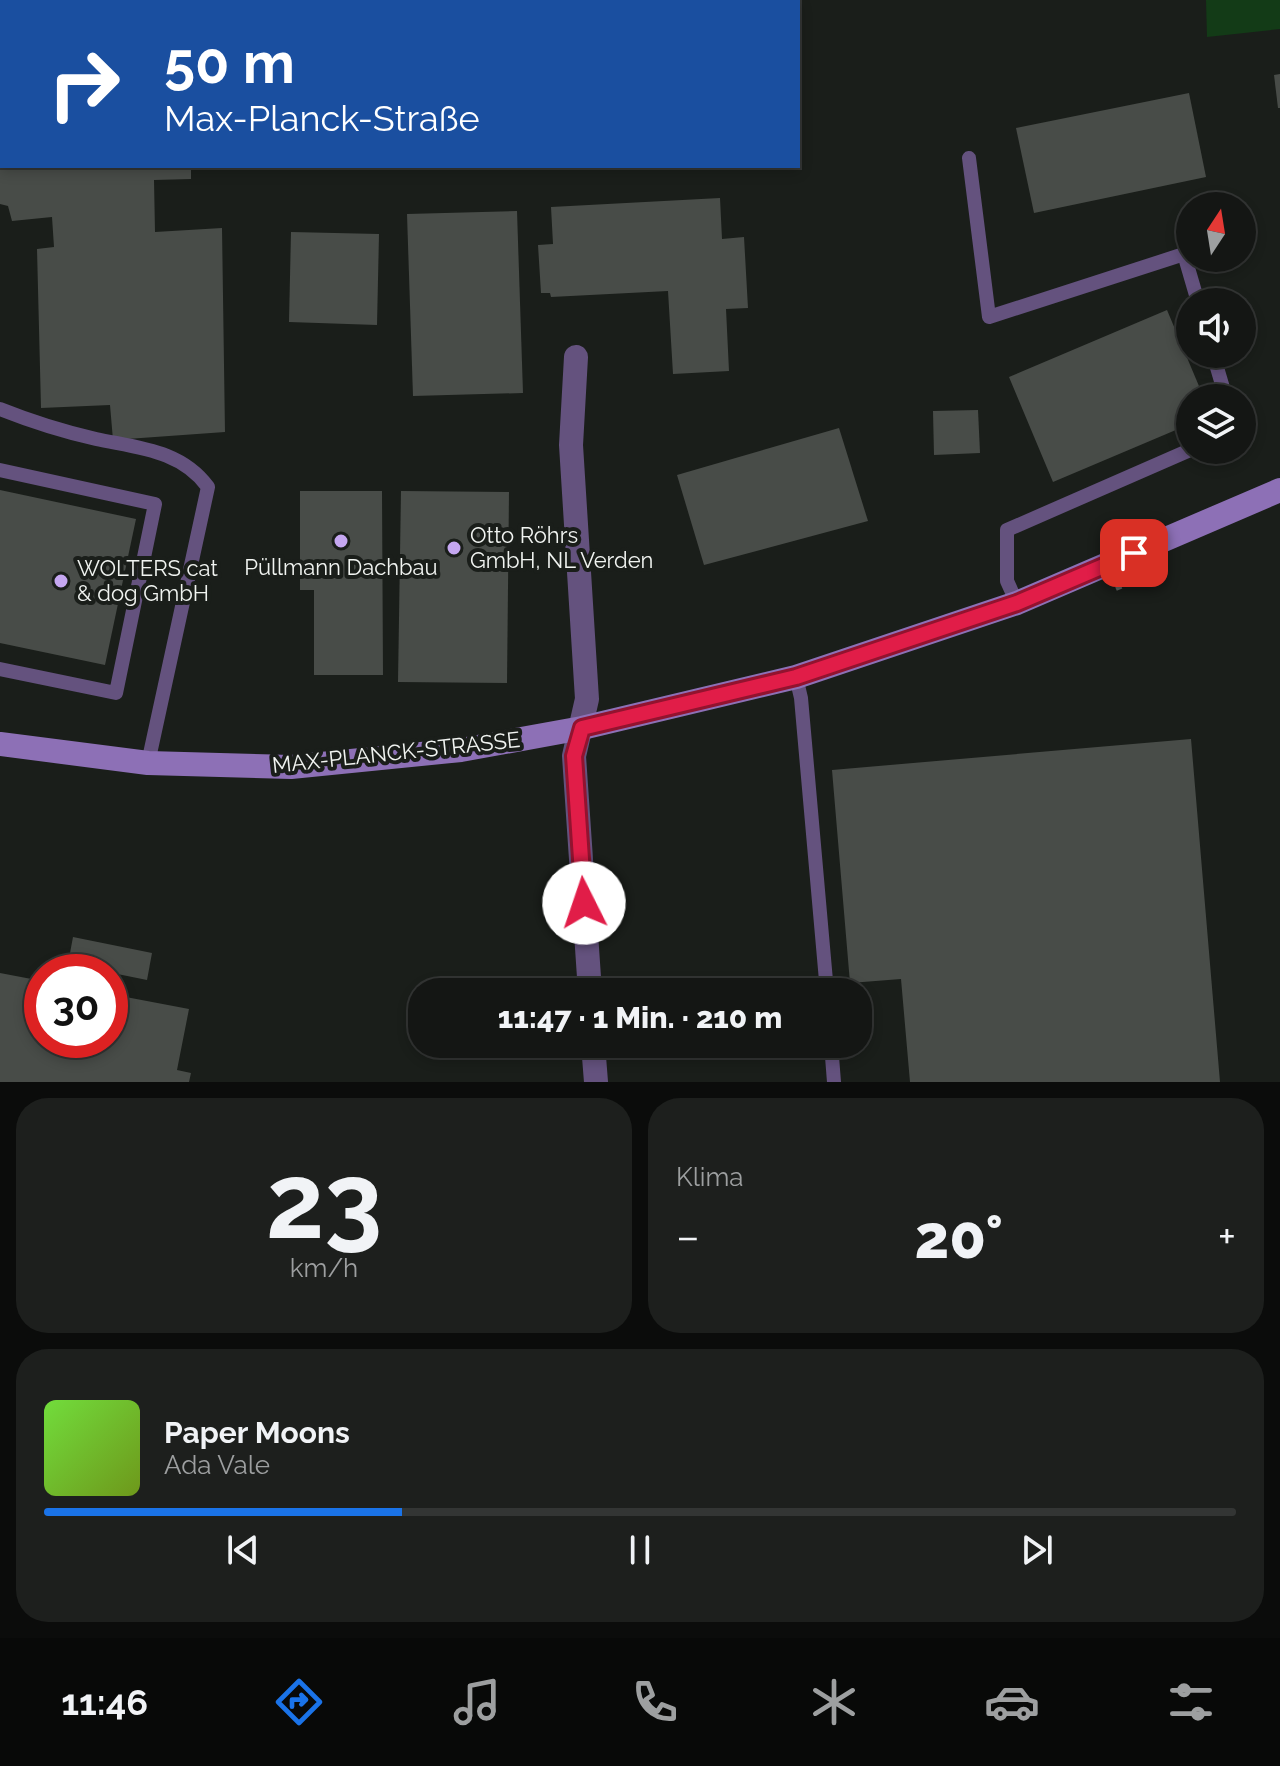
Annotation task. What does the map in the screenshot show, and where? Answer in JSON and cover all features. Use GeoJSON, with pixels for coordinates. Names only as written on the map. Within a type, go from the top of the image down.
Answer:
{"type":"FeatureCollection","features":[{"type":"Feature","properties":{"kind":"street"},"geometry":{"type":"LineString","coordinates":[[576,357],[571,445],[587,699],[574,756],[589,978]]}},
{"type":"Feature","properties":{"kind":"street","name":"MAX-PLANCK-STRASSE"},"geometry":{"type":"LineString","coordinates":[[0,744],[148,763],[291,767],[461,750],[582,728],[796,677],[1017,603],[1280,490]]}},
{"type":"Feature","properties":{"kind":"street"},"geometry":{"type":"LineString","coordinates":[[594,1058],[596,1082]]}},
{"type":"Feature","properties":{"kind":"lane"},"geometry":{"type":"LineString","coordinates":[[969,158],[989,317],[1184,254],[1194,288]]}},
{"type":"Feature","properties":{"kind":"lane"},"geometry":{"type":"LineString","coordinates":[[0,409],[93,438],[154,449],[195,469],[208,487],[148,763]]}},
{"type":"Feature","properties":{"kind":"lane"},"geometry":{"type":"LineString","coordinates":[[1017,603],[1007,581],[1007,530],[1176,456]]}},
{"type":"Feature","properties":{"kind":"lane"},"geometry":{"type":"LineString","coordinates":[[0,470],[155,504],[116,693],[0,669]]}},
{"type":"Feature","properties":{"kind":"lane"},"geometry":{"type":"LineString","coordinates":[[796,677],[801,698],[826,978]]}},
{"type":"Feature","properties":{"kind":"lane"},"geometry":{"type":"LineString","coordinates":[[832,1058],[834,1082]]}},
{"type":"Feature","properties":{"kind":"green space"},"geometry":{"type":"Polygon","coordinates":[[[1206,0],[1280,0],[1280,29],[1207,37],[1206,0]]]}},
{"type":"Feature","properties":{"kind":"building"},"geometry":{"type":"Polygon","coordinates":[[[1280,74],[1280,108],[1278,108],[1274,75],[1280,74]]]}},
{"type":"Feature","properties":{"kind":"building"},"geometry":{"type":"Polygon","coordinates":[[[1189,93],[1206,177],[1034,213],[1016,128],[1189,93]]]}},
{"type":"Feature","properties":{"kind":"building"},"geometry":{"type":"Polygon","coordinates":[[[0,168],[191,168],[191,179],[154,180],[155,232],[222,228],[225,432],[113,440],[110,405],[41,408],[37,249],[54,247],[52,217],[12,221],[8,206],[0,204],[0,168]]]}},
{"type":"Feature","properties":{"kind":"building"},"geometry":{"type":"Polygon","coordinates":[[[720,198],[722,239],[744,237],[748,308],[726,309],[729,371],[673,374],[668,291],[551,297],[550,293],[541,293],[538,245],[553,244],[551,207],[720,198]]]}},
{"type":"Feature","properties":{"kind":"building"},"geometry":{"type":"Polygon","coordinates":[[[517,211],[523,393],[413,396],[407,214],[517,211]]]}},
{"type":"Feature","properties":{"kind":"building"},"geometry":{"type":"Polygon","coordinates":[[[291,232],[379,234],[377,325],[289,322],[291,232]]]}},
{"type":"Feature","properties":{"kind":"building"},"geometry":{"type":"Polygon","coordinates":[[[1167,310],[1176,331],[1176,368],[1191,368],[1198,384],[1176,384],[1176,430],[1053,482],[1009,377],[1167,310]]]}},
{"type":"Feature","properties":{"kind":"building"},"geometry":{"type":"Polygon","coordinates":[[[978,410],[980,453],[934,455],[933,411],[978,410]]]}},
{"type":"Feature","properties":{"kind":"building"},"geometry":{"type":"Polygon","coordinates":[[[839,428],[868,521],[704,565],[677,475],[839,428]]]}},
{"type":"Feature","properties":{"kind":"building","name":"WOLTERS cat & dog GmbH"},"geometry":{"type":"Polygon","coordinates":[[[0,490],[136,519],[105,665],[0,643],[0,490]]]}},
{"type":"Feature","properties":{"kind":"building","name":"Püllmann Dachbau"},"geometry":{"type":"Polygon","coordinates":[[[300,491],[382,491],[383,675],[314,675],[314,590],[300,590],[300,491]]]}},
{"type":"Feature","properties":{"kind":"building","name":"Otto Röhrs GmbH, NL Verden"},"geometry":{"type":"Polygon","coordinates":[[[401,491],[509,492],[507,683],[398,682],[401,491]]]}},
{"type":"Feature","properties":{"kind":"building"},"geometry":{"type":"Polygon","coordinates":[[[1191,739],[1220,1082],[910,1082],[901,979],[872,981],[872,978],[850,978],[832,770],[1191,739]]]}},
{"type":"Feature","properties":{"kind":"building"},"geometry":{"type":"Polygon","coordinates":[[[73,937],[152,953],[147,980],[128,976],[128,954],[70,954],[73,937]]]}},
{"type":"Feature","properties":{"kind":"building"},"geometry":{"type":"Polygon","coordinates":[[[0,973],[24,978],[24,1058],[128,1058],[128,997],[189,1009],[177,1070],[191,1073],[189,1082],[0,1082],[0,973]]]}},
{"type":"Feature","properties":{"kind":"place","name":"Püllmann Dachbau"},"geometry":{"type":"Point","coordinates":[341,541]}},
{"type":"Feature","properties":{"kind":"place","name":"Otto Röhrs GmbH, NL Verden"},"geometry":{"type":"Point","coordinates":[454,548]}},
{"type":"Feature","properties":{"kind":"place","name":"WOLTERS cat & dog GmbH"},"geometry":{"type":"Point","coordinates":[61,581]}},
{"type":"Feature","properties":{"kind":"route"},"geometry":{"type":"LineString","coordinates":[[584,903],[574,756],[582,728],[796,677],[1017,603],[1134,553]]}}]}
